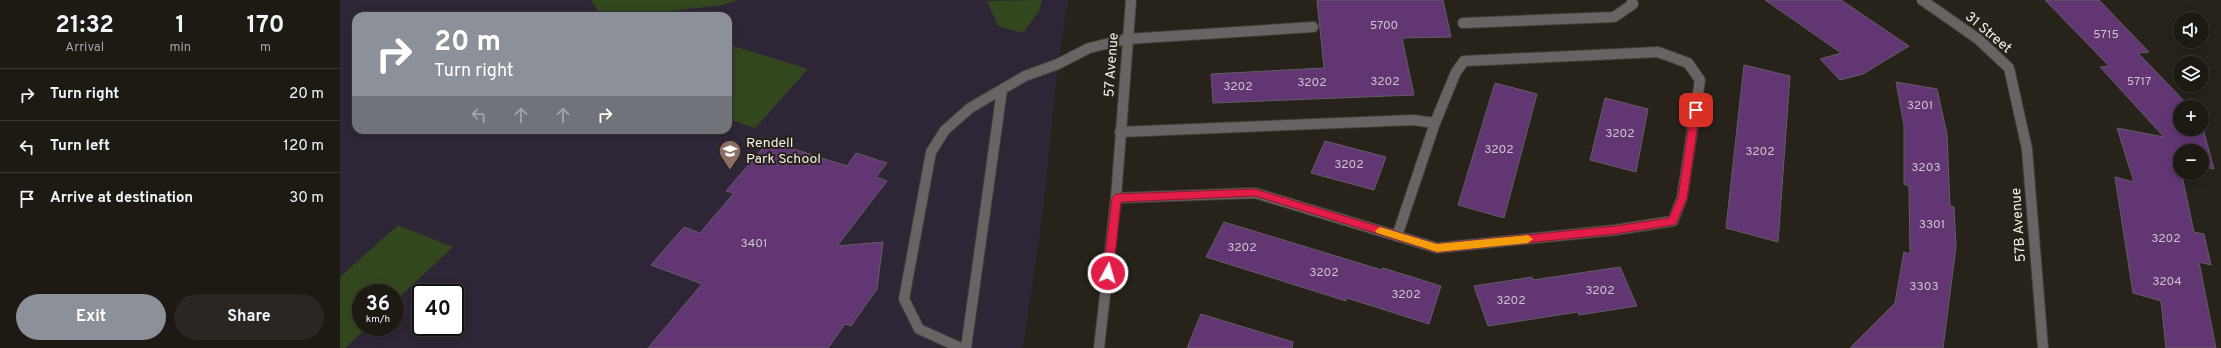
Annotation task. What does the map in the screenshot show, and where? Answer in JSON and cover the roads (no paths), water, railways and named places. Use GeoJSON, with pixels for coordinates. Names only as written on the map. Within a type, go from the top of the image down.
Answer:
{"type":"FeatureCollection","features":[{"type":"Feature","properties":{"kind":"street","name":"57 Avenue"},"geometry":{"type":"LineString","coordinates":[[1116,198],[1131,0]]}},
{"type":"Feature","properties":{"kind":"street"},"geometry":{"type":"LineString","coordinates":[[1463,23],[1614,17],[1633,4],[1632,0]]}},
{"type":"Feature","properties":{"kind":"street","name":"31 Street"},"geometry":{"type":"LineString","coordinates":[[1922,0],[1978,39],[2009,68],[2017,100]]}},
{"type":"Feature","properties":{"kind":"street"},"geometry":{"type":"LineString","coordinates":[[961,348],[919,329],[904,299],[931,152],[945,130],[970,108],[1025,76],[1058,64],[1089,48],[1127,39],[1313,27]]}},
{"type":"Feature","properties":{"kind":"street"},"geometry":{"type":"LineString","coordinates":[[1100,348],[1116,198],[1255,193],[1397,236],[1437,248],[1615,230],[1673,221],[1682,198],[1700,80],[1696,69],[1685,60],[1658,52],[1464,61],[1456,72],[1435,123],[1397,236]]}},
{"type":"Feature","properties":{"kind":"street"},"geometry":{"type":"LineString","coordinates":[[966,348],[1002,90]]}},
{"type":"Feature","properties":{"kind":"street","name":"57B Avenue"},"geometry":{"type":"LineString","coordinates":[[2017,100],[2027,149],[2043,348]]}},
{"type":"Feature","properties":{"kind":"street"},"geometry":{"type":"LineString","coordinates":[[1120,132],[1413,120],[1435,123]]}},
{"type":"Feature","properties":{"kind":"place","name":"Rendell Park School"},"geometry":{"type":"Point","coordinates":[730,170]}}]}
